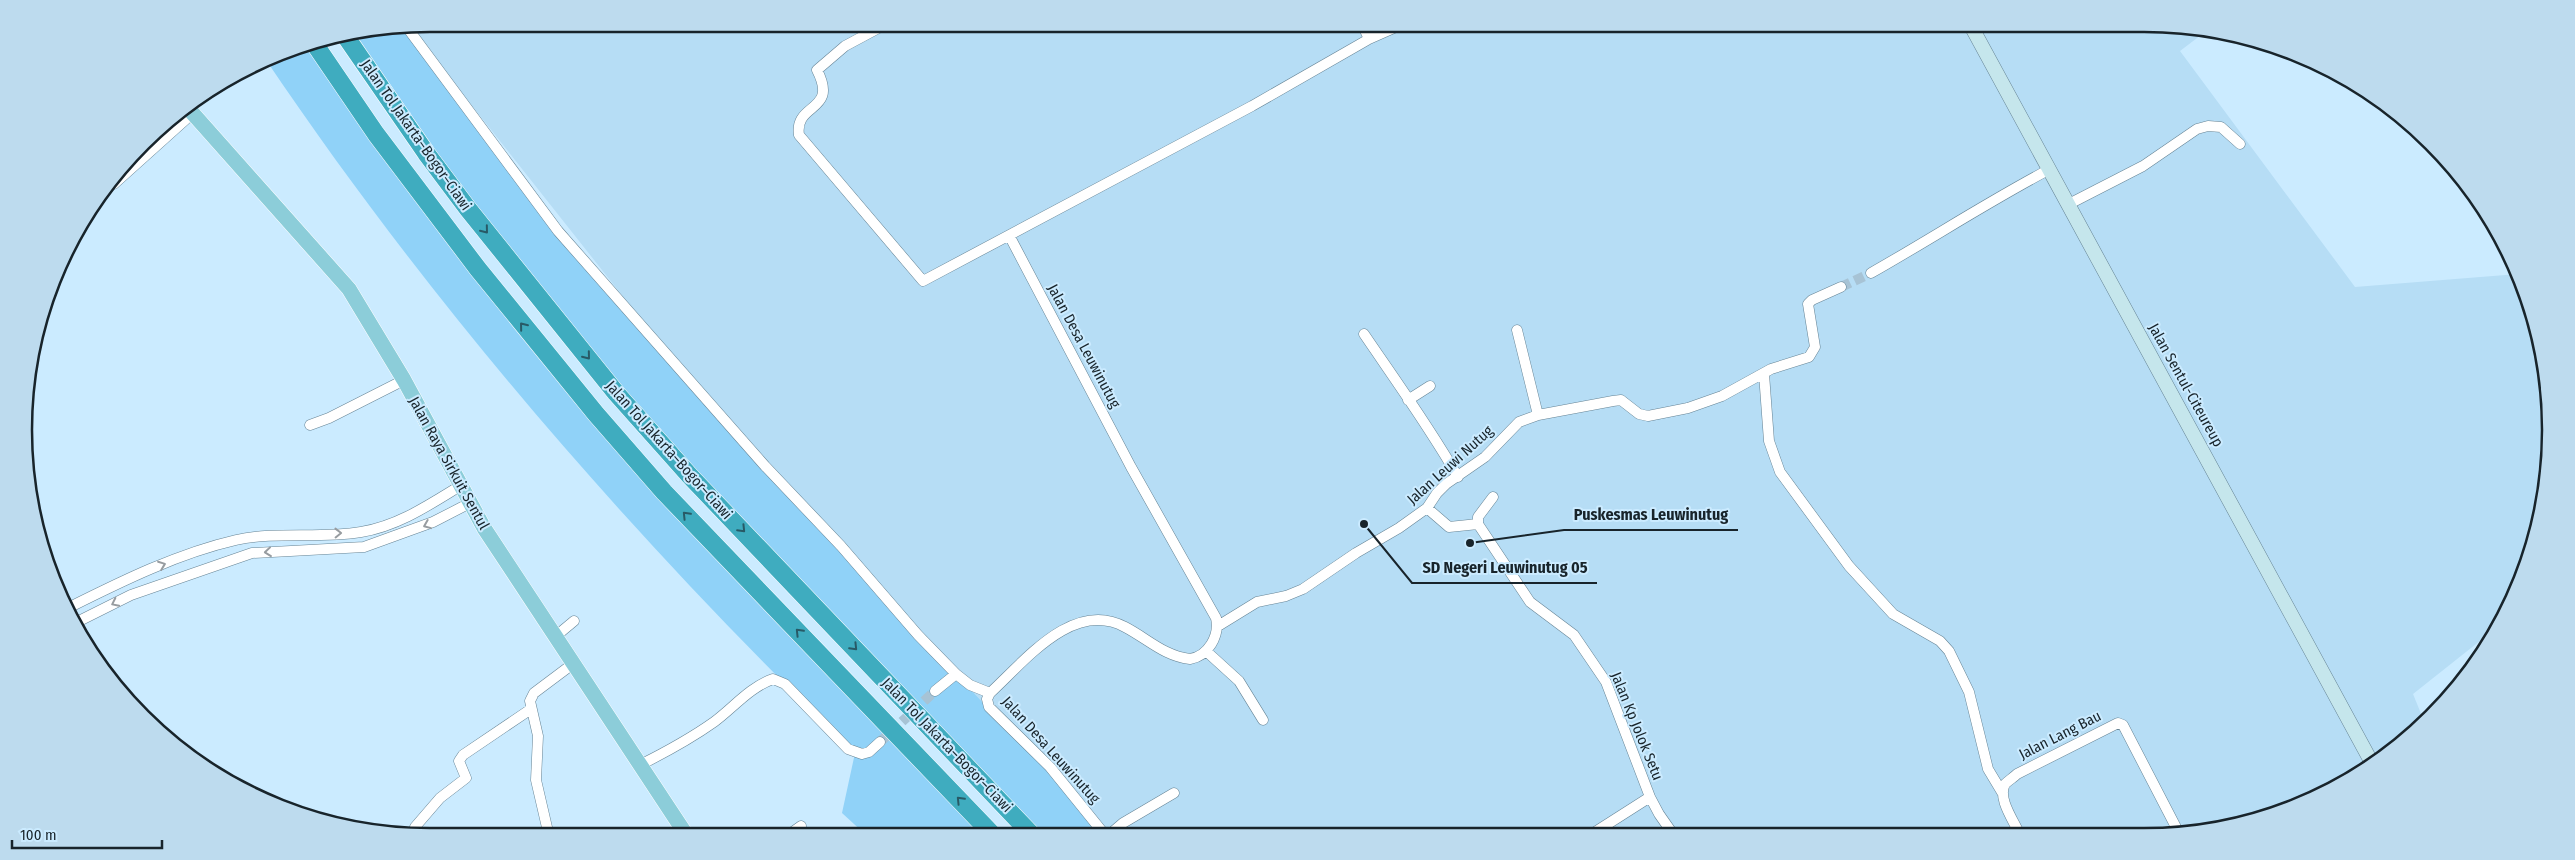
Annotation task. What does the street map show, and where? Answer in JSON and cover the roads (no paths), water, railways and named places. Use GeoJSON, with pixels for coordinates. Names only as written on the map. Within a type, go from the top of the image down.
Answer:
{"type":"FeatureCollection","features":[{"type":"Feature","properties":{"kind":"highway","name":"Jalan Tol Jakarta–Bogor–Ciawi"},"geometry":{"type":"LineString","coordinates":[[349,41],[426,153],[468,209],[616,393],[695,481],[1025,828]]}},
{"type":"Feature","properties":{"kind":"highway","name":"Jalan Tol Jakarta–Bogor–Ciawi"},"geometry":{"type":"LineString","coordinates":[[318,49],[376,134],[478,269],[603,422],[664,492],[986,828]]}},
{"type":"Feature","properties":{"kind":"main road","name":"Jalan Raya Sirkuit Sentul"},"geometry":{"type":"LineString","coordinates":[[192,112],[349,289],[404,380],[470,503],[682,828]]}},
{"type":"Feature","properties":{"kind":"street"},"geometry":{"type":"LineString","coordinates":[[871,32],[845,46],[817,70],[824,82],[824,93],[816,105],[802,117],[799,124],[799,135],[923,281],[1010,237],[1386,32]]}},
{"type":"Feature","properties":{"kind":"street"},"geometry":{"type":"LineString","coordinates":[[1366,32],[1369,40]]}},
{"type":"Feature","properties":{"kind":"street","name":"Jalan Sentul-Citeureup"},"geometry":{"type":"LineString","coordinates":[[1974,32],[2369,758]]}},
{"type":"Feature","properties":{"kind":"street"},"geometry":{"type":"LineString","coordinates":[[411,33],[558,232],[765,466],[841,546],[918,635],[956,674],[970,685],[990,693]]}},
{"type":"Feature","properties":{"kind":"street"},"geometry":{"type":"LineString","coordinates":[[132,167],[180,121]]}},
{"type":"Feature","properties":{"kind":"street"},"geometry":{"type":"LineString","coordinates":[[2069,204],[2143,166],[2202,128],[2215,125],[2221,127],[2240,144]]}},
{"type":"Feature","properties":{"kind":"street"},"geometry":{"type":"LineString","coordinates":[[1871,273],[1926,242],[1983,204],[2050,169]]}},
{"type":"Feature","properties":{"kind":"street","name":"Jalan Desa Leuwinutug"},"geometry":{"type":"LineString","coordinates":[[1010,237],[1132,467],[1216,618],[1218,626]]}},
{"type":"Feature","properties":{"kind":"street","name":"Jalan Leuwi Nutug"},"geometry":{"type":"LineString","coordinates":[[1218,626],[1257,602],[1286,596],[1303,588],[1399,528],[1426,508],[1437,493],[1485,457],[1519,422],[1538,415],[1621,400],[1639,414],[1648,416],[1668,413],[1722,396],[1764,374],[1809,357],[1815,347],[1808,304],[1812,300],[1840,287]]}},
{"type":"Feature","properties":{"kind":"street"},"geometry":{"type":"LineString","coordinates":[[1517,330],[1538,415]]}},
{"type":"Feature","properties":{"kind":"street"},"geometry":{"type":"LineString","coordinates":[[1364,334],[1433,434],[1458,478]]}},
{"type":"Feature","properties":{"kind":"street"},"geometry":{"type":"LineString","coordinates":[[1764,374],[1769,441],[1780,472],[1849,566],[1893,614],[1940,641],[1949,651],[1969,692],[1988,769],[2004,794],[2008,810],[2017,828]]}},
{"type":"Feature","properties":{"kind":"street"},"geometry":{"type":"LineString","coordinates":[[310,424],[329,418],[404,380]]}},
{"type":"Feature","properties":{"kind":"street"},"geometry":{"type":"LineString","coordinates":[[1408,400],[1430,386]]}},
{"type":"Feature","properties":{"kind":"street"},"geometry":{"type":"LineString","coordinates":[[73,606],[143,573],[236,540],[281,534],[359,532],[399,521],[417,513],[460,486]]}},
{"type":"Feature","properties":{"kind":"street"},"geometry":{"type":"LineString","coordinates":[[1426,508],[1449,527],[1478,520],[1493,497]]}},
{"type":"Feature","properties":{"kind":"street"},"geometry":{"type":"LineString","coordinates":[[81,620],[131,595],[252,553],[364,547],[406,533],[470,503]]}},
{"type":"Feature","properties":{"kind":"street","name":"Jalan Kp Jolok Setu"},"geometry":{"type":"LineString","coordinates":[[1478,520],[1530,602],[1574,635],[1606,682],[1650,797],[1658,814],[1668,828]]}},
{"type":"Feature","properties":{"kind":"street"},"geometry":{"type":"LineString","coordinates":[[399,521],[406,533]]}},
{"type":"Feature","properties":{"kind":"street"},"geometry":{"type":"LineString","coordinates":[[556,636],[574,620]]}},
{"type":"Feature","properties":{"kind":"street","name":"Jalan Desa Leuwinutug"},"geometry":{"type":"LineString","coordinates":[[1099,828],[1050,768],[990,707],[987,700],[990,693],[1054,636],[1078,622],[1101,621],[1123,626],[1152,646],[1181,658],[1197,658],[1206,652]]}},
{"type":"Feature","properties":{"kind":"street"},"geometry":{"type":"LineString","coordinates":[[1218,626],[1206,652],[1239,681],[1263,720]]}},
{"type":"Feature","properties":{"kind":"street"},"geometry":{"type":"LineString","coordinates":[[547,828],[536,780],[538,736],[530,701],[534,693],[574,663]]}},
{"type":"Feature","properties":{"kind":"street"},"geometry":{"type":"LineString","coordinates":[[935,691],[956,674]]}},
{"type":"Feature","properties":{"kind":"street"},"geometry":{"type":"LineString","coordinates":[[640,765],[678,746],[713,722],[754,688],[773,679],[785,684],[848,749],[862,754],[869,752],[880,742]]}},
{"type":"Feature","properties":{"kind":"street"},"geometry":{"type":"LineString","coordinates":[[415,827],[440,798],[466,778],[459,761],[463,755],[531,709]]}},
{"type":"Feature","properties":{"kind":"street","name":"Jalan Lang Bau"},"geometry":{"type":"LineString","coordinates":[[2004,794],[2005,785],[2017,774],[2118,723],[2123,725],[2176,826]]}},
{"type":"Feature","properties":{"kind":"street"},"geometry":{"type":"LineString","coordinates":[[1117,828],[1174,793]]}},
{"type":"Feature","properties":{"kind":"street"},"geometry":{"type":"LineString","coordinates":[[1601,828],[1650,797]]}},
{"type":"Feature","properties":{"kind":"tunnel"},"geometry":{"type":"LineString","coordinates":[[1841,287],[1871,273]]}},
{"type":"Feature","properties":{"kind":"tunnel"},"geometry":{"type":"LineString","coordinates":[[880,742],[935,691]]}},
{"type":"Feature","properties":{"kind":"place","name":"SD Negeri Leuwinutug 05"},"geometry":{"type":"Point","coordinates":[1364,524]}},
{"type":"Feature","properties":{"kind":"place","name":"Puskesmas Leuwinutug"},"geometry":{"type":"Point","coordinates":[1470,543]}}]}
